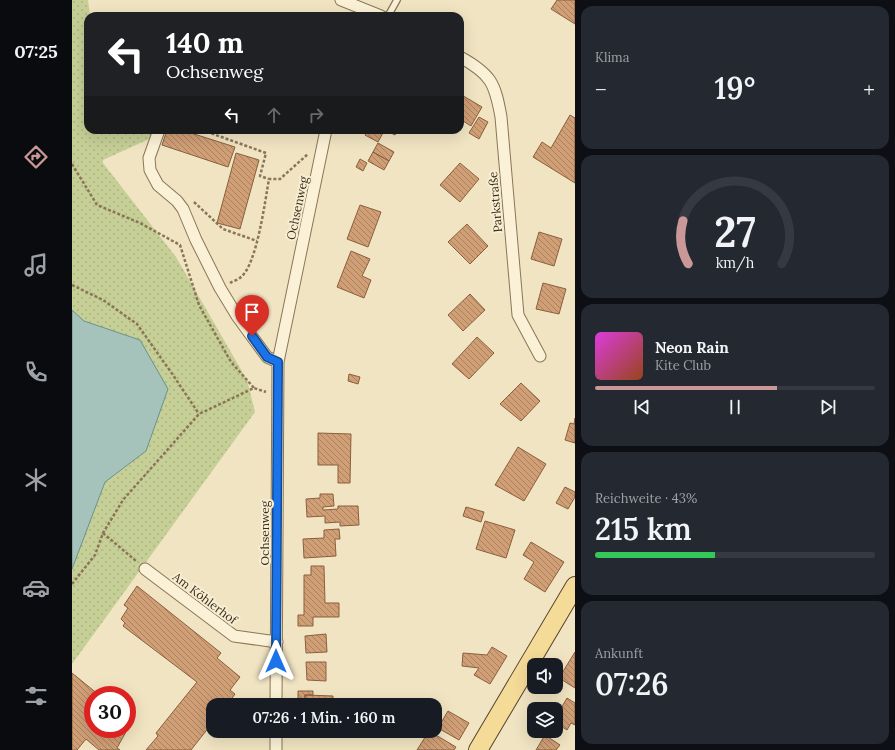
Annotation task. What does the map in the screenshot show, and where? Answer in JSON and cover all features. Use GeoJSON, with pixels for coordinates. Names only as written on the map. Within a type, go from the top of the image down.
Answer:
{"type":"FeatureCollection","features":[{"type":"Feature","properties":{"kind":"main road"},"geometry":{"type":"LineString","coordinates":[[478,750],[575,586]]}},
{"type":"Feature","properties":{"kind":"street"},"geometry":{"type":"LineString","coordinates":[[341,0],[354,7],[369,12]]}},
{"type":"Feature","properties":{"kind":"street","name":"Parkstraße"},"geometry":{"type":"LineString","coordinates":[[464,59],[476,66],[489,78],[496,92],[501,117],[518,315],[540,356]]}},
{"type":"Feature","properties":{"kind":"street"},"geometry":{"type":"LineString","coordinates":[[157,134],[149,158],[150,170],[158,185],[177,201],[183,209],[196,240],[220,288],[237,316],[267,357],[278,362]]}},
{"type":"Feature","properties":{"kind":"street","name":"Ochsenweg"},"geometry":{"type":"LineString","coordinates":[[276,698],[278,362],[325,134]]}},
{"type":"Feature","properties":{"kind":"street","name":"Am Köhlerhof"},"geometry":{"type":"LineString","coordinates":[[145,568],[234,636],[276,642]]}},
{"type":"Feature","properties":{"kind":"street"},"geometry":{"type":"LineString","coordinates":[[276,738],[276,750]]}},
{"type":"Feature","properties":{"kind":"lane"},"geometry":{"type":"LineString","coordinates":[[390,12],[397,0]]}},
{"type":"Feature","properties":{"kind":"path"},"geometry":{"type":"LineString","coordinates":[[213,134],[266,153],[260,176],[269,179],[280,179],[311,152],[322,154]]}},
{"type":"Feature","properties":{"kind":"path"},"geometry":{"type":"LineString","coordinates":[[72,164],[96,205],[140,223],[180,245],[199,305],[231,362],[254,388],[277,397]]}},
{"type":"Feature","properties":{"kind":"path"},"geometry":{"type":"LineString","coordinates":[[220,288],[242,277],[252,259],[261,227],[269,179]]}},
{"type":"Feature","properties":{"kind":"path"},"geometry":{"type":"LineString","coordinates":[[192,201],[223,230],[257,242]]}},
{"type":"Feature","properties":{"kind":"path"},"geometry":{"type":"LineString","coordinates":[[72,286],[103,300],[137,324],[174,375],[199,414]]}},
{"type":"Feature","properties":{"kind":"path"},"geometry":{"type":"LineString","coordinates":[[72,584],[95,555],[103,533],[123,500],[199,414],[254,388]]}},
{"type":"Feature","properties":{"kind":"path"},"geometry":{"type":"LineString","coordinates":[[103,533],[145,568]]}},
{"type":"Feature","properties":{"kind":"green space"},"geometry":{"type":"Polygon","coordinates":[[[72,0],[88,0],[90,12],[84,12],[84,134],[151,134],[149,139],[103,160],[103,163],[176,257],[247,380],[255,412],[72,664],[72,569],[105,482],[146,451],[140,340],[83,321],[72,310],[72,0]]]}},
{"type":"Feature","properties":{"kind":"water"},"geometry":{"type":"Polygon","coordinates":[[[72,310],[84,321],[140,340],[168,389],[146,451],[105,482],[72,569],[72,310]]]}},
{"type":"Feature","properties":{"kind":"building"},"geometry":{"type":"Polygon","coordinates":[[[557,0],[575,0],[575,24],[551,9],[557,0]]]}},
{"type":"Feature","properties":{"kind":"building"},"geometry":{"type":"Polygon","coordinates":[[[464,96],[482,107],[471,126],[464,122],[464,96]]]}},
{"type":"Feature","properties":{"kind":"building"},"geometry":{"type":"Polygon","coordinates":[[[570,115],[575,118],[575,183],[533,157],[542,142],[551,148],[570,115]]]}},
{"type":"Feature","properties":{"kind":"building"},"geometry":{"type":"Polygon","coordinates":[[[479,117],[488,122],[479,139],[469,133],[479,117]]]}},
{"type":"Feature","properties":{"kind":"building"},"geometry":{"type":"Polygon","coordinates":[[[166,134],[194,134],[235,147],[228,167],[162,145],[166,134]]]}},
{"type":"Feature","properties":{"kind":"building"},"geometry":{"type":"Polygon","coordinates":[[[366,134],[382,134],[378,142],[366,134]]]}},
{"type":"Feature","properties":{"kind":"building"},"geometry":{"type":"Polygon","coordinates":[[[378,143],[394,152],[389,161],[373,152],[378,143]]]}},
{"type":"Feature","properties":{"kind":"building"},"geometry":{"type":"Polygon","coordinates":[[[373,152],[389,161],[384,170],[368,161],[373,152]]]}},
{"type":"Feature","properties":{"kind":"building"},"geometry":{"type":"Polygon","coordinates":[[[236,153],[259,160],[240,229],[217,223],[236,153]]]}},
{"type":"Feature","properties":{"kind":"building"},"geometry":{"type":"Polygon","coordinates":[[[360,159],[367,163],[363,171],[356,167],[360,159]]]}},
{"type":"Feature","properties":{"kind":"building"},"geometry":{"type":"Polygon","coordinates":[[[460,163],[479,179],[460,202],[440,185],[460,163]]]}},
{"type":"Feature","properties":{"kind":"building"},"geometry":{"type":"Polygon","coordinates":[[[360,205],[381,212],[368,247],[347,239],[360,205]]]}},
{"type":"Feature","properties":{"kind":"building"},"geometry":{"type":"Polygon","coordinates":[[[467,224],[488,246],[470,264],[448,242],[467,224]]]}},
{"type":"Feature","properties":{"kind":"building"},"geometry":{"type":"Polygon","coordinates":[[[539,232],[562,239],[554,266],[531,259],[539,232]]]}},
{"type":"Feature","properties":{"kind":"building"},"geometry":{"type":"Polygon","coordinates":[[[351,251],[370,259],[362,276],[371,280],[364,298],[337,287],[351,251]]]}},
{"type":"Feature","properties":{"kind":"building"},"geometry":{"type":"Polygon","coordinates":[[[543,283],[566,289],[559,314],[536,309],[543,283]]]}},
{"type":"Feature","properties":{"kind":"building"},"geometry":{"type":"Polygon","coordinates":[[[470,294],[485,310],[463,331],[448,315],[470,294]]]}},
{"type":"Feature","properties":{"kind":"building"},"geometry":{"type":"Polygon","coordinates":[[[477,337],[494,353],[469,379],[452,364],[477,337]]]}},
{"type":"Feature","properties":{"kind":"building"},"geometry":{"type":"Polygon","coordinates":[[[349,374],[360,377],[358,384],[348,381],[349,374]]]}},
{"type":"Feature","properties":{"kind":"building"},"geometry":{"type":"Polygon","coordinates":[[[521,383],[540,401],[521,421],[500,404],[521,383]]]}},
{"type":"Feature","properties":{"kind":"building"},"geometry":{"type":"Polygon","coordinates":[[[575,418],[575,443],[565,440],[570,423],[574,424],[575,418]]]}},
{"type":"Feature","properties":{"kind":"building"},"geometry":{"type":"Polygon","coordinates":[[[318,433],[351,434],[350,483],[338,483],[338,465],[318,465],[318,433]]]}},
{"type":"Feature","properties":{"kind":"building"},"geometry":{"type":"Polygon","coordinates":[[[518,447],[546,464],[524,501],[495,485],[518,447]]]}},
{"type":"Feature","properties":{"kind":"building"},"geometry":{"type":"Polygon","coordinates":[[[565,487],[575,492],[575,497],[568,509],[556,503],[565,487]]]}},
{"type":"Feature","properties":{"kind":"building"},"geometry":{"type":"Polygon","coordinates":[[[320,494],[333,494],[334,506],[323,507],[323,510],[338,509],[338,506],[358,506],[359,525],[340,526],[340,522],[325,523],[325,516],[307,517],[306,499],[320,498],[320,494]]]}},
{"type":"Feature","properties":{"kind":"building"},"geometry":{"type":"Polygon","coordinates":[[[466,507],[484,512],[481,522],[463,516],[466,507]]]}},
{"type":"Feature","properties":{"kind":"building"},"geometry":{"type":"Polygon","coordinates":[[[485,521],[515,530],[506,558],[476,549],[485,521]]]}},
{"type":"Feature","properties":{"kind":"building"},"geometry":{"type":"Polygon","coordinates":[[[339,529],[340,539],[335,539],[336,556],[304,558],[303,539],[324,538],[324,530],[339,529]]]}},
{"type":"Feature","properties":{"kind":"building"},"geometry":{"type":"Polygon","coordinates":[[[531,542],[564,562],[545,592],[524,579],[534,562],[523,555],[531,542]]]}},
{"type":"Feature","properties":{"kind":"building"},"geometry":{"type":"Polygon","coordinates":[[[311,566],[324,566],[325,603],[339,603],[339,617],[313,617],[313,626],[298,626],[298,615],[304,615],[304,575],[311,575],[311,566]]]}},
{"type":"Feature","properties":{"kind":"building"},"geometry":{"type":"Polygon","coordinates":[[[137,586],[221,653],[217,658],[240,677],[230,690],[235,694],[232,698],[206,698],[206,731],[191,750],[146,750],[158,736],[156,733],[197,682],[123,626],[125,623],[121,619],[128,608],[124,605],[137,586]]]}},
{"type":"Feature","properties":{"kind":"building"},"geometry":{"type":"Polygon","coordinates":[[[326,634],[327,652],[306,653],[305,636],[326,634]]]}},
{"type":"Feature","properties":{"kind":"building"},"geometry":{"type":"Polygon","coordinates":[[[492,647],[507,656],[490,684],[474,675],[479,668],[462,666],[463,653],[487,655],[492,647]]]}},
{"type":"Feature","properties":{"kind":"building"},"geometry":{"type":"Polygon","coordinates":[[[575,652],[575,688],[563,680],[563,672],[575,652]]]}},
{"type":"Feature","properties":{"kind":"building"},"geometry":{"type":"Polygon","coordinates":[[[306,662],[326,662],[326,681],[307,680],[306,662]]]}},
{"type":"Feature","properties":{"kind":"building"},"geometry":{"type":"Polygon","coordinates":[[[72,673],[88,686],[84,686],[84,738],[123,738],[117,748],[120,750],[99,750],[86,739],[77,750],[72,750],[72,673]]]}},
{"type":"Feature","properties":{"kind":"building"},"geometry":{"type":"Polygon","coordinates":[[[298,691],[313,691],[313,695],[305,695],[305,698],[298,698],[298,691]]]}},
{"type":"Feature","properties":{"kind":"building"},"geometry":{"type":"Polygon","coordinates":[[[305,695],[333,696],[333,698],[305,698],[305,695]]]}},
{"type":"Feature","properties":{"kind":"building"},"geometry":{"type":"Polygon","coordinates":[[[567,698],[575,703],[575,725],[571,723],[567,730],[563,727],[563,705],[567,698]]]}},
{"type":"Feature","properties":{"kind":"building"},"geometry":{"type":"Polygon","coordinates":[[[448,711],[469,723],[459,740],[442,730],[442,721],[448,711]]]}},
{"type":"Feature","properties":{"kind":"building"},"geometry":{"type":"Polygon","coordinates":[[[425,738],[441,738],[456,747],[454,750],[417,750],[425,738]]]}},
{"type":"Feature","properties":{"kind":"building"},"geometry":{"type":"Polygon","coordinates":[[[543,738],[550,738],[560,745],[556,750],[536,750],[543,738]]]}},
{"type":"Feature","properties":{"kind":"route"},"geometry":{"type":"LineString","coordinates":[[252,336],[267,357],[278,362],[276,661]]}}]}
